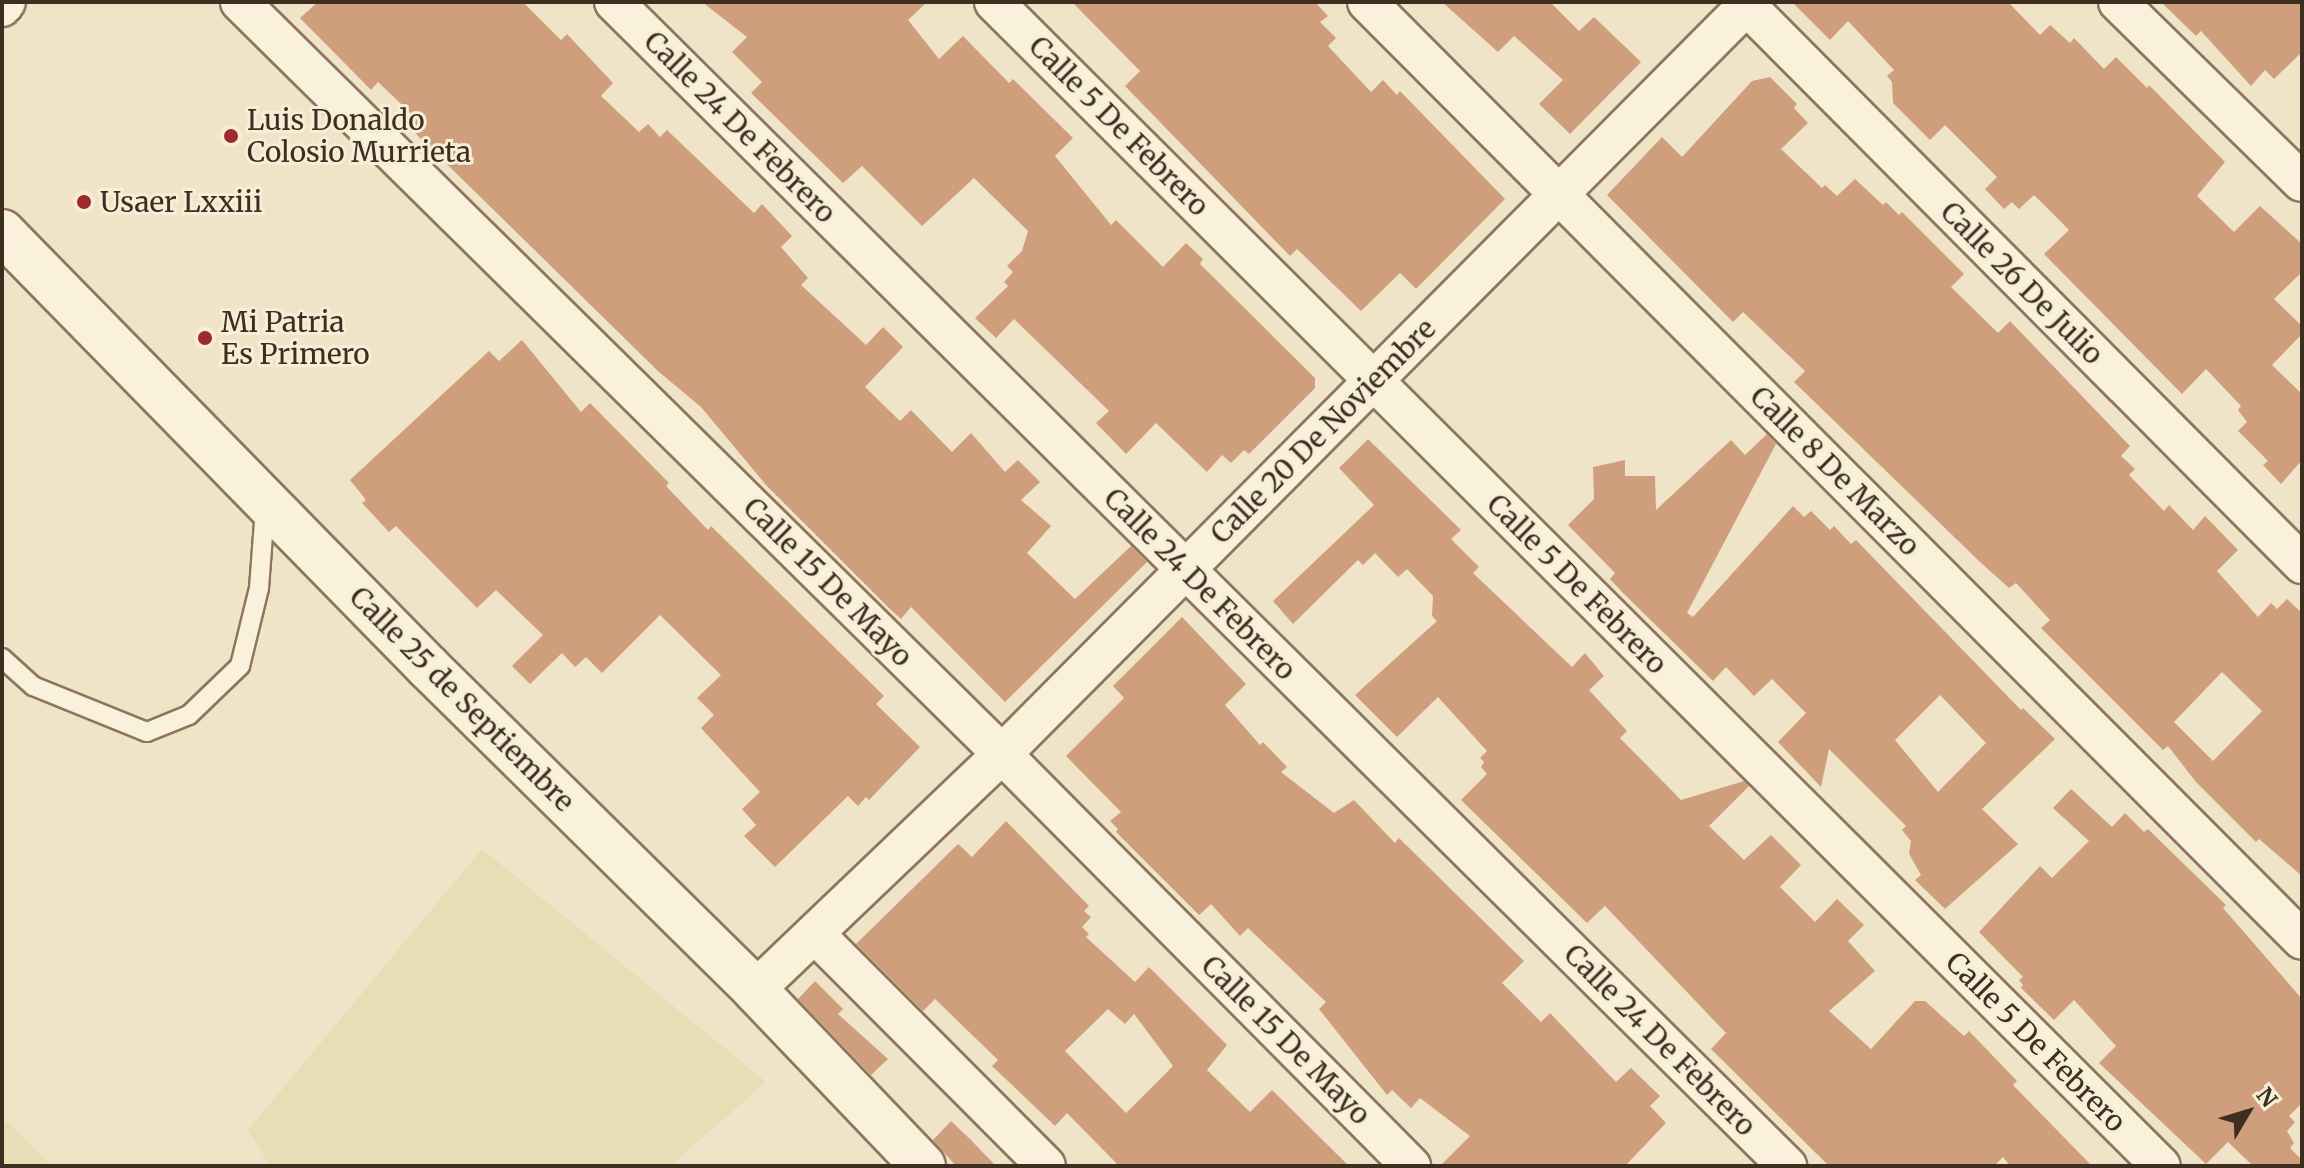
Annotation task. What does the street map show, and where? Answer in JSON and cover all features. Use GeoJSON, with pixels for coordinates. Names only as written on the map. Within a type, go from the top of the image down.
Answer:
{"type":"FeatureCollection","features":[{"type":"Feature","properties":{"kind":"main road","name":"Calle 25 de Septiembre"},"geometry":{"type":"LineString","coordinates":[[2,232],[265,501],[755,990],[923,1166]]}},
{"type":"Feature","properties":{"kind":"street"},"geometry":{"type":"LineString","coordinates":[[2,7],[6,2]]}},
{"type":"Feature","properties":{"kind":"street","name":"Calle 15 De Mayo"},"geometry":{"type":"LineString","coordinates":[[240,2],[1002,754],[1411,1166]]}},
{"type":"Feature","properties":{"kind":"street","name":"Calle 24 De Febrero"},"geometry":{"type":"LineString","coordinates":[[614,2],[1787,1166]]}},
{"type":"Feature","properties":{"kind":"street","name":"Calle 5 De Febrero"},"geometry":{"type":"LineString","coordinates":[[994,2],[2161,1166]]}},
{"type":"Feature","properties":{"kind":"street","name":"Calle 8 De Marzo"},"geometry":{"type":"LineString","coordinates":[[1367,2],[2302,940]]}},
{"type":"Feature","properties":{"kind":"street"},"geometry":{"type":"LineString","coordinates":[[2118,2],[2302,182]]}},
{"type":"Feature","properties":{"kind":"street","name":"Calle 20 De Noviembre"},"geometry":{"type":"LineString","coordinates":[[755,990],[1002,754],[1374,382],[1746,3]]}},
{"type":"Feature","properties":{"kind":"street","name":"Calle 26 De Julio"},"geometry":{"type":"LineString","coordinates":[[1746,3],[2302,564]]}},
{"type":"Feature","properties":{"kind":"street"},"geometry":{"type":"LineString","coordinates":[[815,934],[1046,1166]]}},
{"type":"Feature","properties":{"kind":"lane"},"geometry":{"type":"LineString","coordinates":[[2,658],[33,686],[147,732],[189,715],[240,666],[259,588],[265,501]]}},
{"type":"Feature","properties":{"kind":"shaded area"},"geometry":{"type":"Polygon","coordinates":[[[482,849],[766,1082],[670,1166],[270,1166],[248,1130],[482,849]]]}},
{"type":"Feature","properties":{"kind":"shaded area"},"geometry":{"type":"Polygon","coordinates":[[[2,1121],[8,1122],[51,1166],[2,1166],[2,1121]]]}},
{"type":"Feature","properties":{"kind":"building"},"geometry":{"type":"Polygon","coordinates":[[[318,2],[523,2],[561,40],[567,34],[613,83],[601,96],[639,132],[648,124],[660,137],[667,130],[754,213],[762,204],[792,236],[781,247],[808,278],[801,285],[866,345],[883,327],[903,347],[865,387],[900,421],[911,410],[952,452],[971,433],[1005,472],[1018,460],[1040,482],[1021,500],[1051,526],[1027,553],[1075,599],[1131,546],[1147,562],[1005,702],[911,607],[901,619],[890,609],[766,485],[701,407],[659,372],[410,128],[417,119],[378,82],[371,90],[300,18],[318,2]]]}},
{"type":"Feature","properties":{"kind":"building"},"geometry":{"type":"Polygon","coordinates":[[[702,2],[927,2],[908,20],[939,59],[963,36],[1009,83],[1013,79],[1073,138],[1055,156],[1111,225],[1116,220],[1163,267],[1186,243],[1203,259],[1200,264],[1315,378],[1315,388],[1249,454],[1244,450],[1231,463],[1222,455],[1207,472],[1156,423],[1126,454],[1096,423],[1109,411],[1014,319],[996,338],[975,318],[1008,286],[1004,282],[1013,272],[1007,266],[1022,251],[1028,231],[974,178],[922,226],[862,166],[843,183],[751,93],[762,82],[732,52],[747,37],[702,2]]]}},
{"type":"Feature","properties":{"kind":"building"},"geometry":{"type":"Polygon","coordinates":[[[1072,2],[1315,2],[1328,16],[1320,22],[1336,38],[1328,46],[1371,92],[1383,80],[1397,95],[1400,91],[1505,199],[1416,289],[1400,273],[1361,311],[1297,249],[1290,256],[1125,86],[1140,71],[1072,2]]]}},
{"type":"Feature","properties":{"kind":"building"},"geometry":{"type":"Polygon","coordinates":[[[1442,2],[1550,2],[1579,31],[1594,17],[1641,62],[1570,134],[1539,104],[1563,80],[1514,36],[1498,52],[1442,2]]]}},
{"type":"Feature","properties":{"kind":"building"},"geometry":{"type":"Polygon","coordinates":[[[1792,2],[2008,2],[2040,35],[2050,25],[2070,43],[2074,38],[2104,69],[2116,57],[2147,88],[2149,85],[2225,162],[2197,196],[2234,232],[2260,206],[2302,244],[2302,272],[2274,299],[2302,326],[2302,334],[2272,365],[2302,394],[2302,460],[2281,484],[2263,465],[2268,461],[2238,431],[2247,422],[2238,410],[2241,406],[2206,369],[2182,394],[2044,254],[2069,230],[2034,195],[2019,209],[2012,202],[2004,209],[1985,189],[1997,177],[1945,125],[1930,140],[1893,103],[1892,82],[1887,76],[1894,70],[1848,21],[1830,40],[1792,2]]]}},
{"type":"Feature","properties":{"kind":"building"},"geometry":{"type":"Polygon","coordinates":[[[2161,2],[2302,2],[2302,52],[2274,79],[2265,70],[2251,86],[2201,31],[2196,36],[2161,2]]]}},
{"type":"Feature","properties":{"kind":"building"},"geometry":{"type":"Polygon","coordinates":[[[1770,77],[1797,104],[1794,108],[1808,123],[1781,149],[1822,188],[1825,185],[1837,196],[1855,179],[1883,205],[1886,202],[1899,215],[1902,212],[1964,274],[1951,287],[1998,333],[2010,321],[2130,446],[2121,456],[2135,469],[2129,475],[2164,511],[2169,505],[2193,530],[2205,516],[2238,550],[2217,571],[2258,617],[2271,603],[2277,609],[2287,599],[2302,613],[2302,876],[2259,839],[2256,842],[2196,782],[2168,746],[2163,750],[2041,628],[2050,620],[2016,583],[2009,588],[1979,561],[1794,382],[1805,371],[1743,312],[1733,322],[1607,195],[1662,137],[1682,157],[1752,81],[1770,77]],[[2222,672],[2174,722],[2213,761],[2262,711],[2222,672]]]}},
{"type":"Feature","properties":{"kind":"building"},"geometry":{"type":"Polygon","coordinates":[[[522,340],[581,412],[590,403],[669,483],[666,486],[708,530],[711,526],[884,696],[876,704],[920,747],[869,800],[866,797],[858,806],[848,796],[775,867],[744,836],[756,825],[742,809],[760,792],[701,728],[714,715],[697,698],[721,675],[660,615],[602,673],[586,657],[575,667],[562,653],[530,684],[512,666],[543,635],[496,590],[477,608],[396,526],[389,532],[362,503],[366,500],[350,480],[489,351],[499,361],[522,340]]]}},
{"type":"Feature","properties":{"kind":"building"},"geometry":{"type":"Polygon","coordinates":[[[1767,434],[1776,444],[1687,613],[1693,617],[1793,506],[1804,517],[1811,511],[1830,530],[1834,526],[1851,544],[1856,540],[2021,710],[2023,708],[2055,739],[1982,809],[2018,844],[1945,909],[1915,880],[1921,875],[1909,854],[1911,841],[1902,830],[1906,826],[1829,749],[1821,787],[1778,742],[1806,713],[1772,679],[1754,696],[1726,667],[1713,681],[1623,593],[1610,579],[1615,573],[1568,525],[1594,499],[1593,467],[1625,460],[1625,476],[1655,476],[1656,510],[1731,440],[1745,455],[1767,434]],[[1940,695],[1895,740],[1938,792],[1986,743],[1940,695]]]}},
{"type":"Feature","properties":{"kind":"building"},"geometry":{"type":"Polygon","coordinates":[[[1368,439],[1461,530],[1451,539],[1479,567],[1473,573],[1572,667],[1585,653],[1604,676],[1589,690],[1627,731],[1620,738],[1681,800],[1744,781],[1749,786],[1709,826],[1744,860],[1771,835],[1801,865],[1780,887],[1815,922],[1837,899],[1864,925],[1848,941],[1875,971],[1829,1011],[1871,1049],[1915,1001],[1925,1001],[1964,1036],[1969,1031],[2017,1081],[2013,1085],[2092,1166],[2010,1166],[2003,1157],[1994,1166],[1829,1166],[1711,1049],[1726,1033],[1605,906],[1587,923],[1461,800],[1487,774],[1481,767],[1484,762],[1480,758],[1487,751],[1438,697],[1397,737],[1355,695],[1437,621],[1432,616],[1433,596],[1407,569],[1398,577],[1375,553],[1363,565],[1358,560],[1293,624],[1273,601],[1374,505],[1339,468],[1368,439]]]}},
{"type":"Feature","properties":{"kind":"building"},"geometry":{"type":"Polygon","coordinates":[[[1182,617],[1246,684],[1225,705],[1260,745],[1263,742],[1287,767],[1281,772],[1334,813],[1354,800],[1395,843],[1399,838],[1524,961],[1502,983],[1541,1022],[1550,1013],[1616,1082],[1631,1068],[1660,1096],[1650,1106],[1666,1123],[1625,1166],[1440,1166],[1470,1136],[1420,1098],[1411,1108],[1392,1090],[1387,1095],[1319,1009],[1326,1002],[1248,928],[1240,936],[1211,904],[1199,915],[1116,832],[1118,829],[1110,821],[1121,812],[1066,756],[1124,698],[1113,686],[1182,617]]]}},
{"type":"Feature","properties":{"kind":"building"},"geometry":{"type":"Polygon","coordinates":[[[2071,789],[2112,827],[2125,813],[2144,832],[2148,829],[2226,905],[2223,908],[2302,999],[2302,1103],[2289,1116],[2295,1122],[2287,1131],[2294,1143],[2290,1148],[2302,1160],[2302,1166],[2253,1166],[2228,1142],[2206,1164],[2099,1063],[2116,1046],[2074,1000],[2054,1020],[2021,988],[2023,985],[2019,980],[2023,977],[1979,932],[2040,866],[2052,878],[2089,841],[2053,808],[2071,789]]]}},
{"type":"Feature","properties":{"kind":"building"},"geometry":{"type":"Polygon","coordinates":[[[1006,821],[1089,906],[1084,911],[1091,917],[1082,927],[1089,934],[1086,937],[1135,982],[1149,967],[1227,1045],[1207,1070],[1250,1112],[1272,1090],[1349,1166],[1119,1166],[1067,1113],[1055,1126],[992,1066],[998,1060],[935,999],[923,1011],[856,944],[958,844],[972,857],[1006,821]],[[1108,1009],[1065,1051],[1126,1113],[1173,1066],[1134,1014],[1125,1024],[1108,1009]]]}},
{"type":"Feature","properties":{"kind":"building"},"geometry":{"type":"Polygon","coordinates":[[[815,981],[843,1009],[838,1014],[888,1059],[871,1075],[798,999],[815,981]]]}},
{"type":"Feature","properties":{"kind":"building"},"geometry":{"type":"Polygon","coordinates":[[[951,1121],[996,1166],[956,1166],[933,1140],[951,1121]]]}},
{"type":"Feature","properties":{"kind":"place","name":"Luis Donaldo Colosio Murrieta"},"geometry":{"type":"Point","coordinates":[231,136]}},
{"type":"Feature","properties":{"kind":"place","name":"Usaer Lxxiii"},"geometry":{"type":"Point","coordinates":[84,202]}},
{"type":"Feature","properties":{"kind":"place","name":"Mi Patria Es Primero"},"geometry":{"type":"Point","coordinates":[205,338]}}]}
